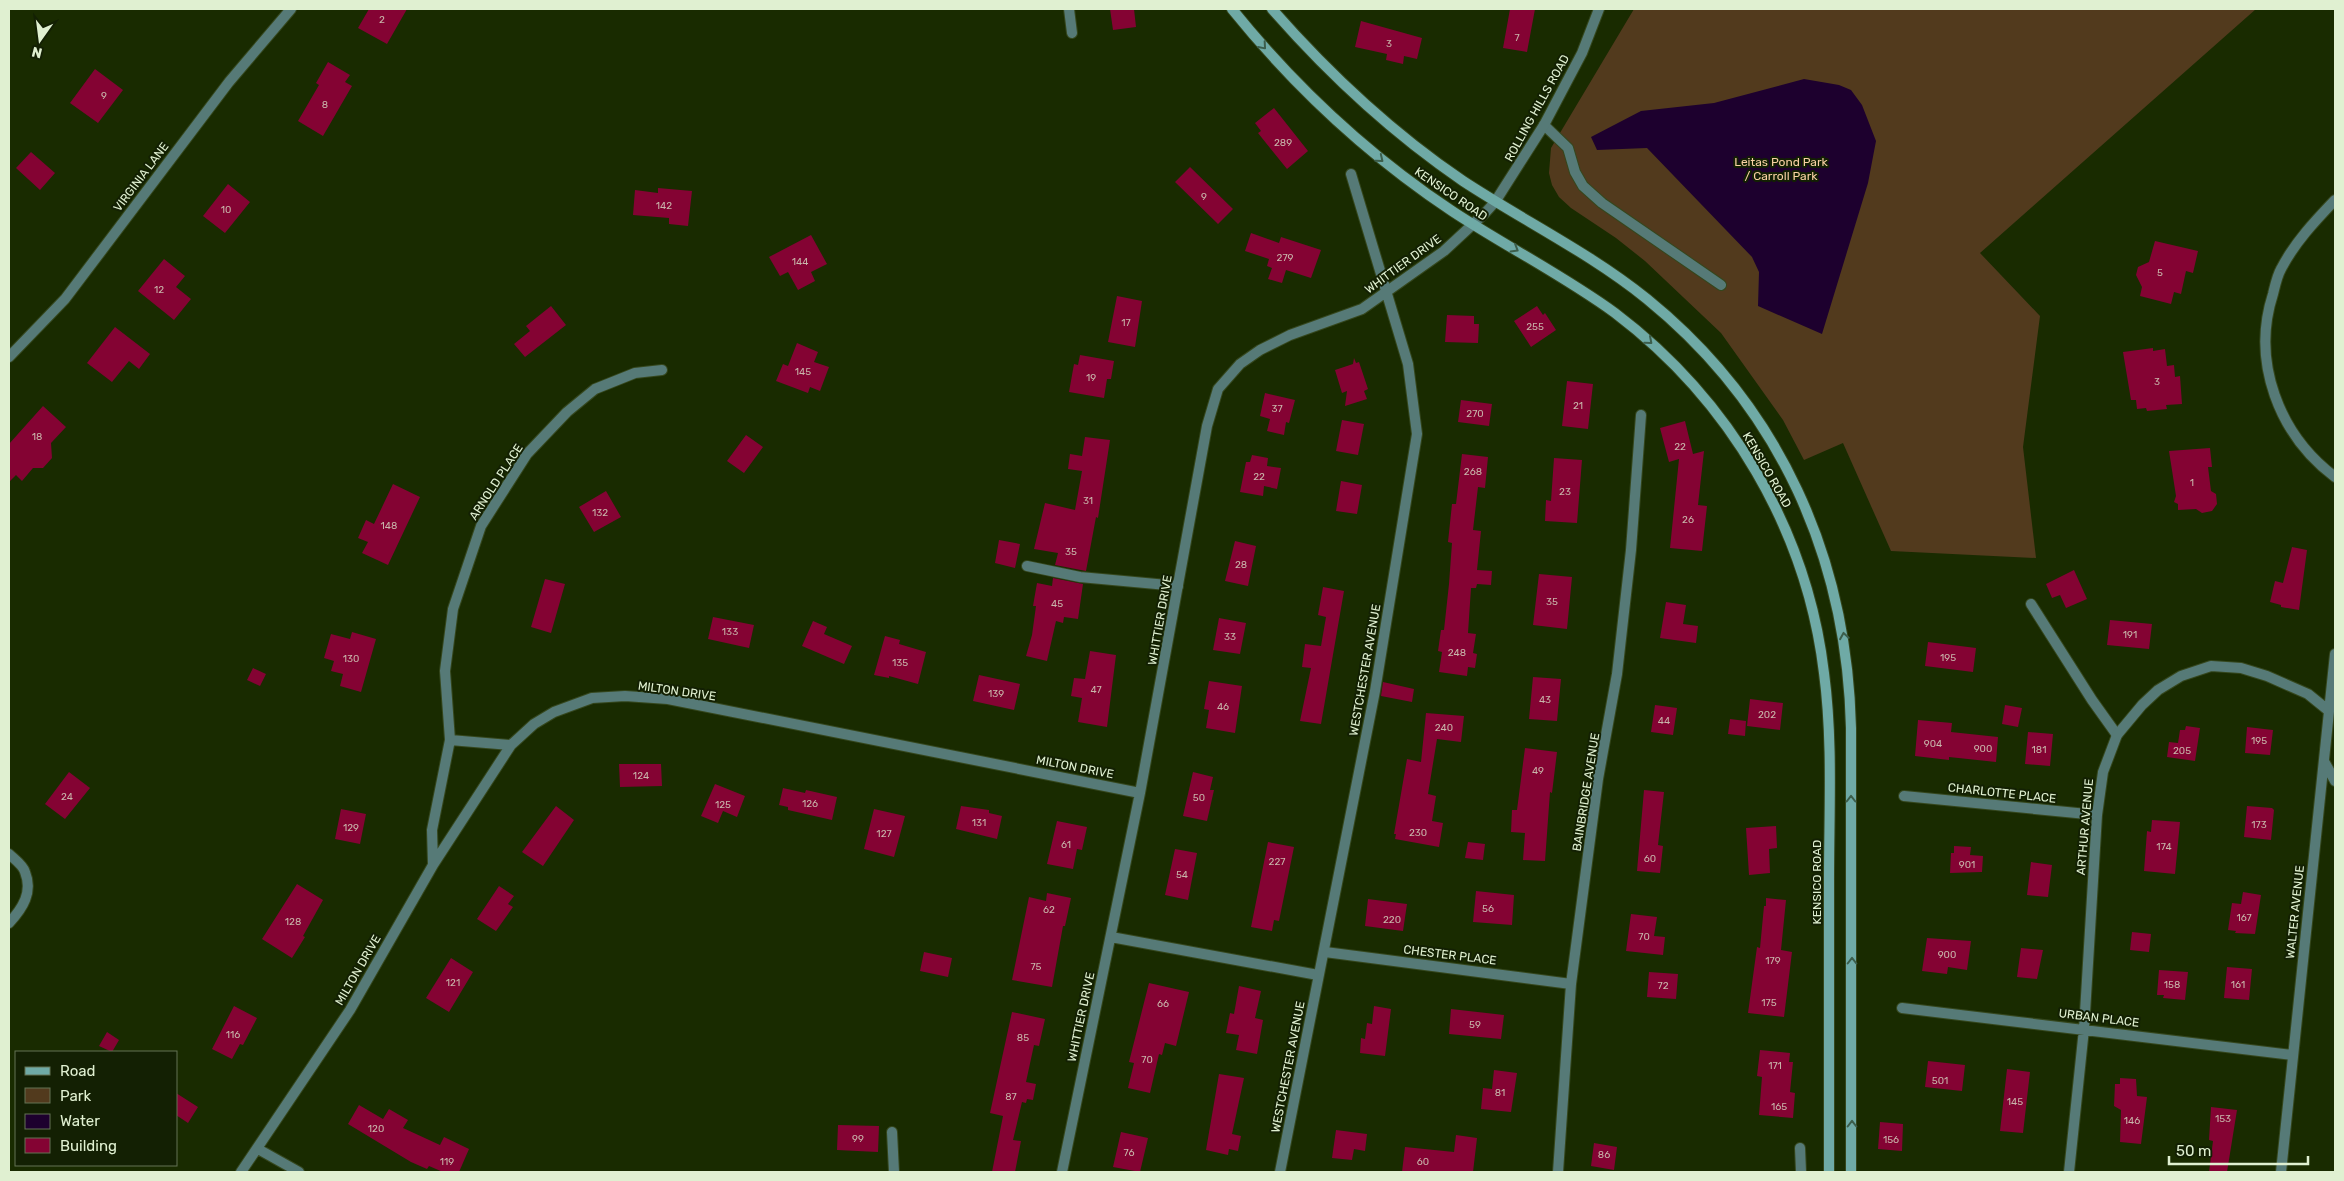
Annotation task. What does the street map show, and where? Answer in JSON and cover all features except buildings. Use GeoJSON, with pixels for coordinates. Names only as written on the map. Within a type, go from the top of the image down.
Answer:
{"type":"FeatureCollection","features":[{"type":"Feature","properties":{"kind":"street","name":"VIRGINIA LANE"},"geometry":{"type":"LineString","coordinates":[[9,357],[65,299],[229,82],[291,9]]}},
{"type":"Feature","properties":{"kind":"street"},"geometry":{"type":"LineString","coordinates":[[1068,9],[1072,33]]}},
{"type":"Feature","properties":{"kind":"street","name":"KENSICO ROAD"},"geometry":{"type":"LineString","coordinates":[[1232,9],[1289,75],[1349,133],[1410,182],[1473,225],[1598,302],[1648,341],[1708,401],[1746,454],[1770,496],[1794,548],[1813,609],[1827,697],[1829,771],[1830,1172]]}},
{"type":"Feature","properties":{"kind":"street","name":"KENSICO ROAD"},"geometry":{"type":"LineString","coordinates":[[1272,9],[1317,59],[1378,117],[1429,157],[1496,202],[1611,272],[1663,312],[1694,341],[1722,372],[1762,424],[1793,480],[1819,538],[1832,580],[1841,621],[1851,706],[1852,1172]]}},
{"type":"Feature","properties":{"kind":"street","name":"ROLLING HILLS ROAD"},"geometry":{"type":"LineString","coordinates":[[1485,214],[1496,202],[1544,125],[1582,53],[1599,9]]}},
{"type":"Feature","properties":{"kind":"street"},"geometry":{"type":"LineString","coordinates":[[1544,125],[1568,148],[1575,172],[1602,203],[1720,285]]}},
{"type":"Feature","properties":{"kind":"street","name":"WESTCHESTER AVENUE"},"geometry":{"type":"LineString","coordinates":[[1280,1172],[1298,1088],[1318,975],[1325,952],[1375,691],[1417,434],[1408,364],[1351,174]]}},
{"type":"Feature","properties":{"kind":"street"},"geometry":{"type":"LineString","coordinates":[[2335,200],[2302,235],[2280,270],[2267,311],[2264,348],[2271,382],[2281,415],[2301,446],[2317,463],[2335,477]]}},
{"type":"Feature","properties":{"kind":"street","name":"WHITTIER DRIVE"},"geometry":{"type":"LineString","coordinates":[[1062,1172],[1140,794],[1207,426],[1218,389],[1240,364],[1260,350],[1290,335],[1362,309],[1386,294],[1444,251],[1485,214]]}},
{"type":"Feature","properties":{"kind":"street","name":"ARNOLD PLACE"},"geometry":{"type":"LineString","coordinates":[[433,865],[432,830],[450,740],[445,671],[454,609],[481,526],[527,454],[567,412],[595,390],[636,373],[662,370]]}},
{"type":"Feature","properties":{"kind":"street","name":"BAINBRIDGE AVENUE"},"geometry":{"type":"LineString","coordinates":[[1558,1172],[1571,984],[1598,779],[1610,719],[1623,629],[1641,415]]}},
{"type":"Feature","properties":{"kind":"street"},"geometry":{"type":"LineString","coordinates":[[1027,566],[1080,577],[1178,586]]}},
{"type":"Feature","properties":{"kind":"street"},"geometry":{"type":"LineString","coordinates":[[2031,604],[2092,700],[2117,734]]}},
{"type":"Feature","properties":{"kind":"street","name":"WALTER AVENUE"},"geometry":{"type":"LineString","coordinates":[[2281,1172],[2335,654]]}},
{"type":"Feature","properties":{"kind":"street","name":"ARTHUR AVENUE"},"geometry":{"type":"LineString","coordinates":[[2069,1172],[2084,1029],[2096,815],[2103,772],[2117,734],[2142,704],[2158,690],[2181,676],[2211,666],[2241,668],[2268,676],[2308,694],[2329,711]]}},
{"type":"Feature","properties":{"kind":"street","name":"MILTON DRIVE"},"geometry":{"type":"LineString","coordinates":[[241,1172],[350,1010],[433,865],[511,745],[534,724],[554,712],[592,698],[625,696],[668,700],[1140,794]]}},
{"type":"Feature","properties":{"kind":"street"},"geometry":{"type":"LineString","coordinates":[[450,740],[511,745]]}},
{"type":"Feature","properties":{"kind":"street"},"geometry":{"type":"LineString","coordinates":[[2325,763],[2335,781]]}},
{"type":"Feature","properties":{"kind":"street","name":"CHARLOTTE PLACE"},"geometry":{"type":"LineString","coordinates":[[1904,796],[2096,815]]}},
{"type":"Feature","properties":{"kind":"street"},"geometry":{"type":"LineString","coordinates":[[9,854],[25,870],[28,893],[21,911],[9,922]]}},
{"type":"Feature","properties":{"kind":"street"},"geometry":{"type":"LineString","coordinates":[[1110,937],[1318,975]]}},
{"type":"Feature","properties":{"kind":"street","name":"CHESTER PLACE"},"geometry":{"type":"LineString","coordinates":[[1325,952],[1571,984]]}},
{"type":"Feature","properties":{"kind":"street","name":"URBAN PLACE"},"geometry":{"type":"LineString","coordinates":[[1902,1008],[2292,1054]]}},
{"type":"Feature","properties":{"kind":"street"},"geometry":{"type":"LineString","coordinates":[[892,1132],[894,1172]]}},
{"type":"Feature","properties":{"kind":"street"},"geometry":{"type":"LineString","coordinates":[[1800,1148],[1801,1172]]}},
{"type":"Feature","properties":{"kind":"street"},"geometry":{"type":"LineString","coordinates":[[258,1149],[299,1172]]}},
{"type":"Feature","properties":{"kind":"green space","name":"Leitas Pond Park / Carroll Park"},"geometry":{"type":"Polygon","coordinates":[[[1634,9],[2256,9],[1980,253],[2040,316],[2023,447],[2036,558],[1891,551],[1843,443],[1804,460],[1783,420],[1721,333],[1645,261],[1616,238],[1571,208],[1559,197],[1552,185],[1549,173],[1551,148],[1634,9]]]}},
{"type":"Feature","properties":{"kind":"water"},"geometry":{"type":"Polygon","coordinates":[[[1804,79],[1839,85],[1851,90],[1862,105],[1876,141],[1868,183],[1822,334],[1758,306],[1759,272],[1752,257],[1647,148],[1597,150],[1591,137],[1641,111],[1714,103],[1804,79]]]}}]}
